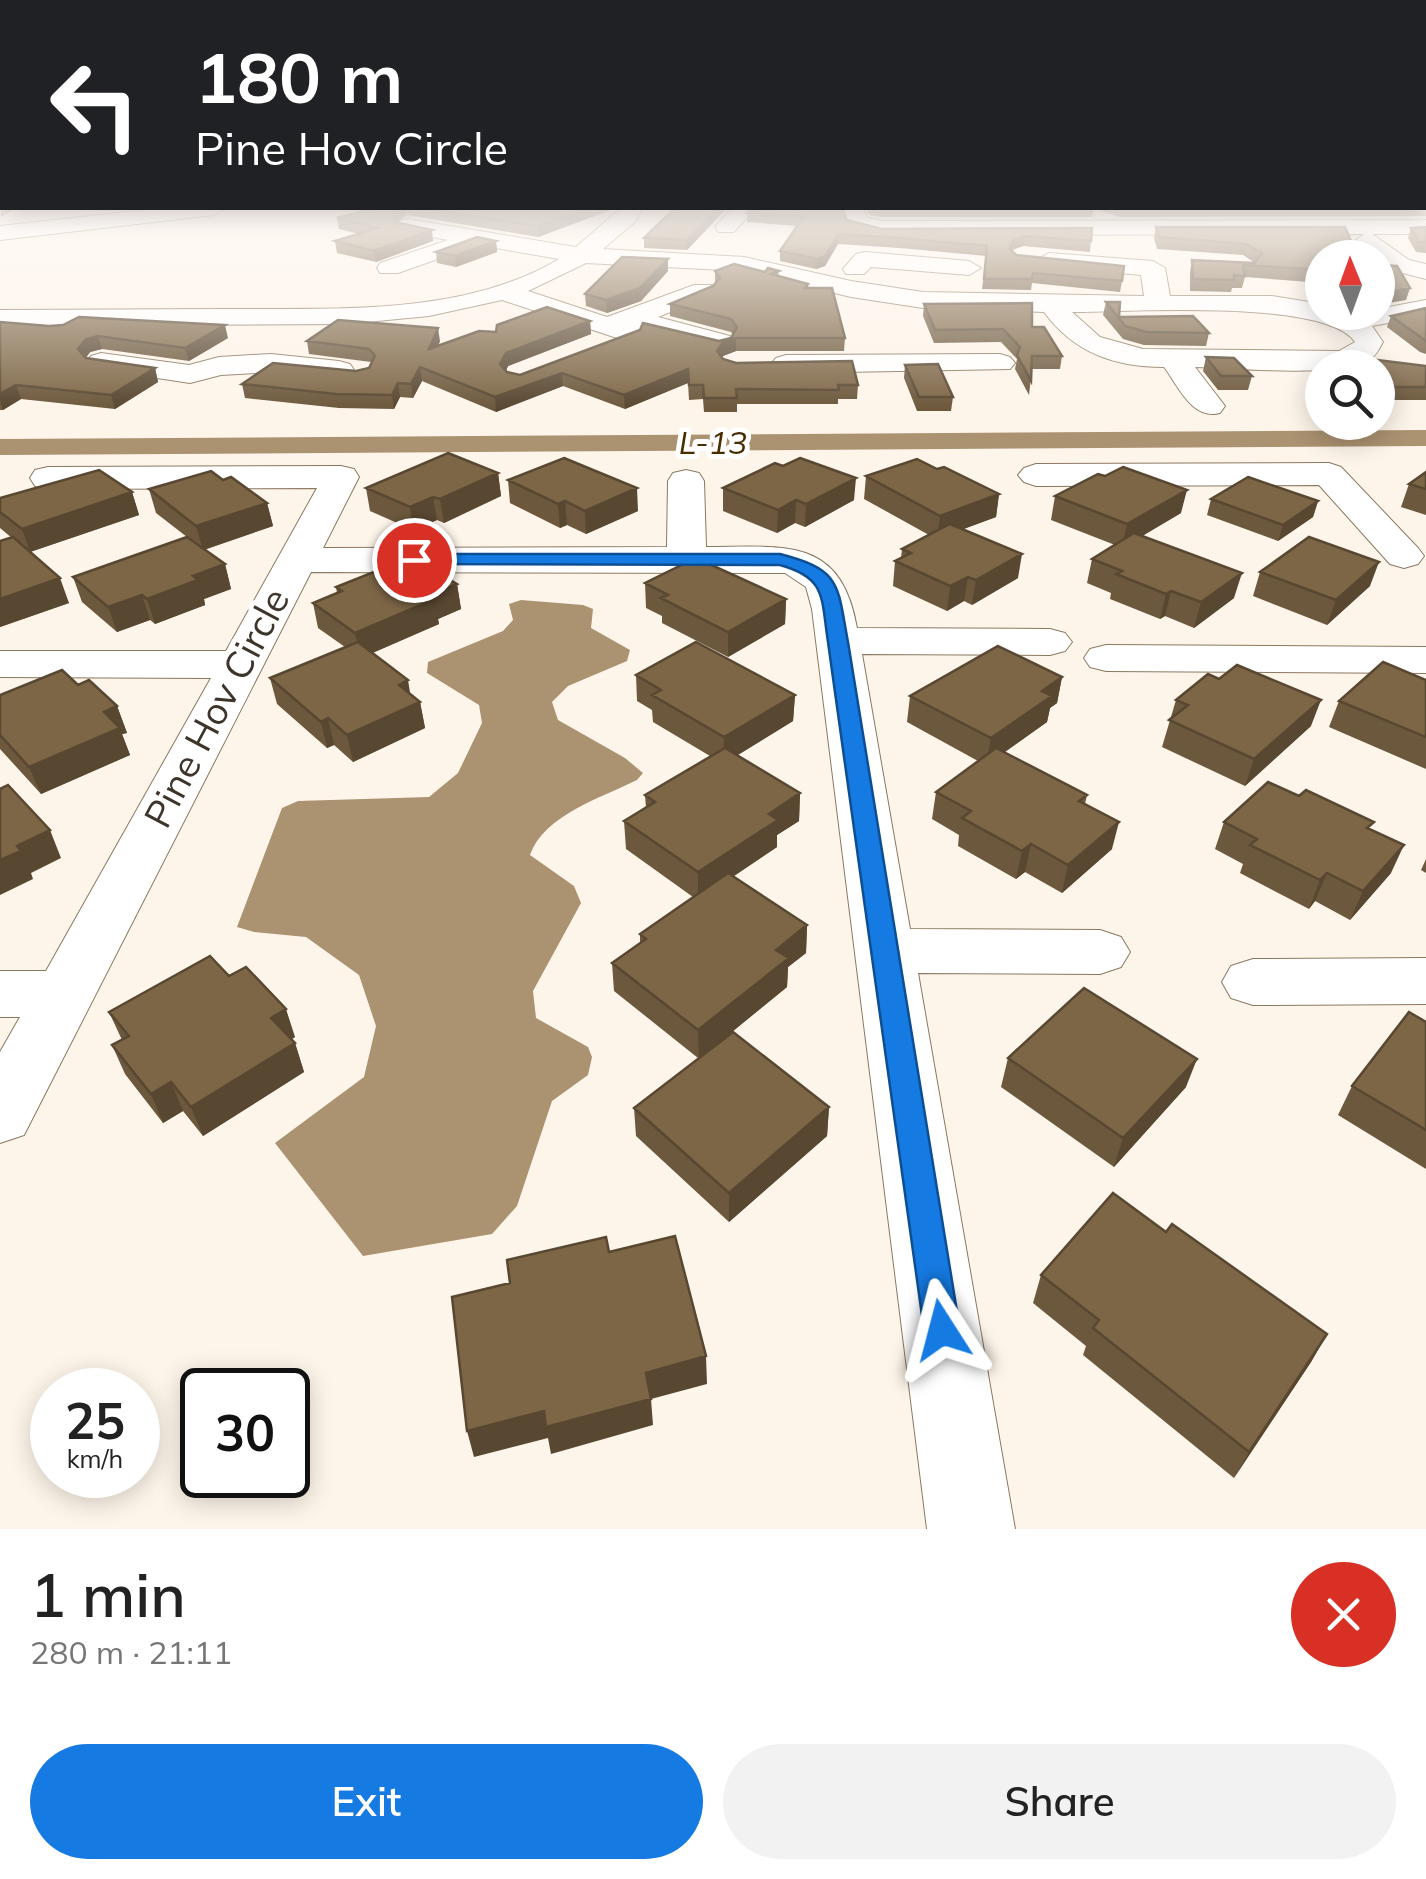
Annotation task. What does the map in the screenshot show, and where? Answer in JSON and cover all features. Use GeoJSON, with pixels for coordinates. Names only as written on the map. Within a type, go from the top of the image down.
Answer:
{"type":"FeatureCollection","features":[{"type":"Feature","properties":{"kind":"street"},"geometry":{"type":"LineString","coordinates":[[0,318],[281,317],[405,310],[501,291],[561,267]]}},
{"type":"Feature","properties":{"kind":"street"},"geometry":{"type":"LineString","coordinates":[[752,267],[838,286],[886,314],[954,302],[1060,316],[1078,338],[1099,348],[1174,360],[1305,360]]}},
{"type":"Feature","properties":{"kind":"street"},"geometry":{"type":"LineString","coordinates":[[838,286],[857,267]]}},
{"type":"Feature","properties":{"kind":"street"},"geometry":{"type":"LineString","coordinates":[[962,267],[969,268]]}},
{"type":"Feature","properties":{"kind":"street"},"geometry":{"type":"LineString","coordinates":[[1158,304],[1162,267]]}},
{"type":"Feature","properties":{"kind":"street"},"geometry":{"type":"LineString","coordinates":[[1395,268],[1426,272]]}},
{"type":"Feature","properties":{"kind":"street"},"geometry":{"type":"LineString","coordinates":[[613,332],[703,290]]}},
{"type":"Feature","properties":{"kind":"street"},"geometry":{"type":"LineString","coordinates":[[501,291],[613,332],[671,327],[720,342]]}},
{"type":"Feature","properties":{"kind":"street"},"geometry":{"type":"LineString","coordinates":[[991,330],[1060,316],[1158,304],[1292,295],[1305,301]]}},
{"type":"Feature","properties":{"kind":"street"},"geometry":{"type":"LineString","coordinates":[[1395,310],[1426,308]]}},
{"type":"Feature","properties":{"kind":"street"},"geometry":{"type":"LineString","coordinates":[[886,314],[897,364]]}},
{"type":"Feature","properties":{"kind":"street"},"geometry":{"type":"LineString","coordinates":[[220,366],[226,352],[277,325],[281,317]]}},
{"type":"Feature","properties":{"kind":"street"},"geometry":{"type":"LineString","coordinates":[[1174,360],[1209,406]]}},
{"type":"Feature","properties":{"kind":"street"},"geometry":{"type":"LineString","coordinates":[[1291,360],[1305,374]]}},
{"type":"Feature","properties":{"kind":"street"},"geometry":{"type":"LineString","coordinates":[[102,362],[190,374],[220,366],[271,363],[359,372]]}},
{"type":"Feature","properties":{"kind":"street"},"geometry":{"type":"LineString","coordinates":[[754,364],[1000,363]]}},
{"type":"Feature","properties":{"kind":"street"},"geometry":{"type":"LineString","coordinates":[[196,404],[233,378],[220,366]]}},
{"type":"Feature","properties":{"kind":"street"},"geometry":{"type":"LineString","coordinates":[[1036,475],[1329,474],[1419,565]]}},
{"type":"Feature","properties":{"kind":"street"},"geometry":{"type":"LineString","coordinates":[[48,478],[341,476],[297,560]]}},
{"type":"Feature","properties":{"kind":"street"},"geometry":{"type":"LineString","coordinates":[[686,481],[687,559]]}},
{"type":"Feature","properties":{"kind":"street","name":"Pine Hov Circle"},"geometry":{"type":"LineString","coordinates":[[0,1115],[297,560],[780,560],[812,568],[829,590],[838,642],[971,1529]]}},
{"type":"Feature","properties":{"kind":"street"},"geometry":{"type":"LineString","coordinates":[[838,642],[1050,642]]}},
{"type":"Feature","properties":{"kind":"street"},"geometry":{"type":"LineString","coordinates":[[1106,658],[1426,660]]}},
{"type":"Feature","properties":{"kind":"street"},"geometry":{"type":"LineString","coordinates":[[0,664],[238,665]]}},
{"type":"Feature","properties":{"kind":"street"},"geometry":{"type":"LineString","coordinates":[[885,951],[1100,952]]}},
{"type":"Feature","properties":{"kind":"street"},"geometry":{"type":"LineString","coordinates":[[1253,982],[1426,982]]}},
{"type":"Feature","properties":{"kind":"street"},"geometry":{"type":"LineString","coordinates":[[0,994],[64,994]]}},
{"type":"Feature","properties":{"kind":"shaded area"},"geometry":{"type":"Polygon","coordinates":[[[521,600],[593,609],[591,628],[630,650],[627,661],[568,686],[552,702],[558,720],[625,758],[643,773],[637,780],[561,818],[537,841],[530,855],[574,886],[581,903],[533,991],[536,1018],[588,1047],[592,1057],[588,1075],[552,1101],[517,1206],[492,1234],[363,1256],[275,1143],[364,1077],[376,1026],[359,975],[306,937],[237,927],[282,808],[298,801],[429,797],[458,773],[482,723],[479,705],[427,673],[428,662],[503,631],[513,620],[509,604],[521,600]]]}},
{"type":"Feature","properties":{"kind":"building"},"geometry":{"type":"Polygon","coordinates":[[[612,267],[660,267],[640,288],[606,300],[585,294],[612,267]]]}},
{"type":"Feature","properties":{"kind":"building"},"geometry":{"type":"Polygon","coordinates":[[[747,267],[765,272],[768,268],[779,271],[771,274],[808,284],[805,288],[832,288],[845,338],[736,338],[723,342],[717,351],[723,359],[736,363],[852,361],[858,385],[838,385],[839,390],[736,389],[737,398],[704,398],[703,385],[689,385],[688,369],[624,395],[562,373],[495,397],[420,367],[411,384],[398,383],[392,395],[336,394],[242,384],[273,363],[356,371],[369,368],[375,356],[369,349],[307,341],[338,320],[438,328],[429,349],[479,331],[496,332],[497,325],[547,307],[590,321],[506,353],[500,364],[507,372],[520,375],[640,330],[643,323],[719,341],[731,338],[737,327],[731,319],[670,304],[713,286],[720,278],[715,271],[747,267]]]}},
{"type":"Feature","properties":{"kind":"building"},"geometry":{"type":"Polygon","coordinates":[[[985,267],[1124,267],[1122,281],[1033,273],[1032,279],[984,279],[985,267]]]}},
{"type":"Feature","properties":{"kind":"building"},"geometry":{"type":"Polygon","coordinates":[[[1192,267],[1243,267],[1245,276],[1234,275],[1234,280],[1193,279],[1192,267]]]}},
{"type":"Feature","properties":{"kind":"building"},"geometry":{"type":"Polygon","coordinates":[[[1395,267],[1398,267],[1410,288],[1395,291],[1395,267]]]}},
{"type":"Feature","properties":{"kind":"building"},"geometry":{"type":"Polygon","coordinates":[[[1106,302],[1120,302],[1119,317],[1193,316],[1209,333],[1146,332],[1125,326],[1106,302]]]}},
{"type":"Feature","properties":{"kind":"building"},"geometry":{"type":"Polygon","coordinates":[[[1032,303],[1032,327],[1044,327],[1062,356],[1032,356],[1031,381],[1017,355],[1020,347],[1003,329],[935,330],[924,304],[1032,303]]]}},
{"type":"Feature","properties":{"kind":"building"},"geometry":{"type":"Polygon","coordinates":[[[1426,308],[1426,341],[1395,319],[1395,315],[1426,308]]]}},
{"type":"Feature","properties":{"kind":"building"},"geometry":{"type":"Polygon","coordinates":[[[79,317],[225,325],[185,348],[98,336],[86,339],[78,349],[86,358],[155,368],[111,395],[16,385],[0,394],[0,322],[49,326],[63,325],[79,317]]]}},
{"type":"Feature","properties":{"kind":"building"},"geometry":{"type":"Polygon","coordinates":[[[1206,357],[1234,358],[1252,376],[1221,376],[1206,357]]]}},
{"type":"Feature","properties":{"kind":"building"},"geometry":{"type":"Polygon","coordinates":[[[1395,362],[1426,366],[1426,387],[1395,387],[1395,362]]]}},
{"type":"Feature","properties":{"kind":"building"},"geometry":{"type":"Polygon","coordinates":[[[938,364],[953,397],[919,397],[905,365],[938,364]]]}},
{"type":"Feature","properties":{"kind":"building"},"geometry":{"type":"Polygon","coordinates":[[[448,453],[498,473],[440,499],[433,497],[410,507],[366,488],[448,453]]]}},
{"type":"Feature","properties":{"kind":"building"},"geometry":{"type":"Polygon","coordinates":[[[564,458],[637,488],[585,511],[565,501],[558,504],[508,480],[564,458]]]}},
{"type":"Feature","properties":{"kind":"building"},"geometry":{"type":"Polygon","coordinates":[[[800,458],[856,478],[806,504],[796,500],[778,510],[723,488],[775,463],[783,466],[800,458]]]}},
{"type":"Feature","properties":{"kind":"building"},"geometry":{"type":"Polygon","coordinates":[[[917,459],[937,469],[944,467],[999,494],[940,516],[866,476],[917,459]]]}},
{"type":"Feature","properties":{"kind":"building"},"geometry":{"type":"Polygon","coordinates":[[[1123,467],[1187,490],[1127,524],[1055,496],[1098,474],[1105,476],[1123,467]]]}},
{"type":"Feature","properties":{"kind":"building"},"geometry":{"type":"Polygon","coordinates":[[[99,470],[132,492],[22,529],[0,512],[0,498],[99,470]]]}},
{"type":"Feature","properties":{"kind":"building"},"geometry":{"type":"Polygon","coordinates":[[[211,471],[223,480],[231,477],[267,503],[196,526],[149,489],[211,471]]]}},
{"type":"Feature","properties":{"kind":"building"},"geometry":{"type":"Polygon","coordinates":[[[1426,472],[1426,489],[1409,484],[1426,472]]]}},
{"type":"Feature","properties":{"kind":"building"},"geometry":{"type":"Polygon","coordinates":[[[1248,477],[1318,501],[1283,525],[1211,499],[1248,477]]]}},
{"type":"Feature","properties":{"kind":"building"},"geometry":{"type":"Polygon","coordinates":[[[950,524],[1022,554],[976,580],[968,577],[950,586],[895,561],[911,553],[902,549],[950,524]]]}},
{"type":"Feature","properties":{"kind":"building"},"geometry":{"type":"Polygon","coordinates":[[[1134,533],[1242,573],[1201,602],[1171,591],[1166,594],[1116,574],[1122,571],[1092,559],[1134,533]]]}},
{"type":"Feature","properties":{"kind":"building"},"geometry":{"type":"Polygon","coordinates":[[[13,537],[60,578],[0,599],[0,541],[13,537]]]}},
{"type":"Feature","properties":{"kind":"building"},"geometry":{"type":"Polygon","coordinates":[[[187,537],[225,564],[193,576],[198,580],[147,599],[142,595],[108,607],[73,577],[187,537]]]}},
{"type":"Feature","properties":{"kind":"building"},"geometry":{"type":"Polygon","coordinates":[[[1309,537],[1379,562],[1336,600],[1260,572],[1309,537]]]}},
{"type":"Feature","properties":{"kind":"building"},"geometry":{"type":"Polygon","coordinates":[[[696,558],[786,599],[728,632],[661,598],[668,595],[645,583],[696,558]]]}},
{"type":"Feature","properties":{"kind":"building"},"geometry":{"type":"Polygon","coordinates":[[[416,560],[457,584],[430,596],[435,599],[355,633],[313,603],[342,591],[336,587],[416,560]]]}},
{"type":"Feature","properties":{"kind":"building"},"geometry":{"type":"Polygon","coordinates":[[[358,642],[408,680],[399,685],[420,702],[347,735],[328,718],[321,722],[270,678],[358,642]]]}},
{"type":"Feature","properties":{"kind":"building"},"geometry":{"type":"Polygon","coordinates":[[[696,642],[795,695],[724,737],[652,695],[661,690],[636,675],[696,642]]]}},
{"type":"Feature","properties":{"kind":"building"},"geometry":{"type":"Polygon","coordinates":[[[998,646],[1062,677],[1042,691],[1052,696],[991,738],[910,696],[998,646]]]}},
{"type":"Feature","properties":{"kind":"building"},"geometry":{"type":"Polygon","coordinates":[[[1383,662],[1426,680],[1426,737],[1339,701],[1383,662]]]}},
{"type":"Feature","properties":{"kind":"building"},"geometry":{"type":"Polygon","coordinates":[[[1237,665],[1321,700],[1254,759],[1169,720],[1188,705],[1176,700],[1208,674],[1219,679],[1237,665]]]}},
{"type":"Feature","properties":{"kind":"building"},"geometry":{"type":"Polygon","coordinates":[[[62,670],[78,685],[89,680],[117,706],[104,712],[120,728],[29,767],[0,735],[0,695],[62,670]]]}},
{"type":"Feature","properties":{"kind":"building"},"geometry":{"type":"Polygon","coordinates":[[[725,748],[800,793],[769,814],[778,820],[698,872],[624,821],[655,802],[645,795],[725,748]]]}},
{"type":"Feature","properties":{"kind":"building"},"geometry":{"type":"Polygon","coordinates":[[[996,748],[1087,795],[1079,801],[1119,822],[1068,865],[1031,844],[1022,851],[962,818],[971,811],[936,792],[996,748]]]}},
{"type":"Feature","properties":{"kind":"building"},"geometry":{"type":"Polygon","coordinates":[[[1268,782],[1299,796],[1306,790],[1374,822],[1367,828],[1404,845],[1363,891],[1327,873],[1320,880],[1250,845],[1257,839],[1224,822],[1268,782]]]}},
{"type":"Feature","properties":{"kind":"building"},"geometry":{"type":"Polygon","coordinates":[[[8,785],[50,830],[17,846],[21,851],[0,860],[0,789],[8,785]]]}},
{"type":"Feature","properties":{"kind":"building"},"geometry":{"type":"Polygon","coordinates":[[[728,873],[807,925],[776,950],[789,958],[698,1030],[612,963],[646,939],[640,934],[728,873]]]}},
{"type":"Feature","properties":{"kind":"building"},"geometry":{"type":"Polygon","coordinates":[[[210,956],[229,976],[246,967],[286,1009],[271,1018],[295,1043],[191,1107],[171,1082],[151,1094],[112,1045],[129,1036],[109,1012],[210,956]]]}},
{"type":"Feature","properties":{"kind":"building"},"geometry":{"type":"Polygon","coordinates":[[[1084,988],[1197,1059],[1123,1138],[1008,1058],[1084,988]]]}},
{"type":"Feature","properties":{"kind":"building"},"geometry":{"type":"Polygon","coordinates":[[[1409,1012],[1426,1022],[1426,1130],[1352,1086],[1409,1012]]]}},
{"type":"Feature","properties":{"kind":"building"},"geometry":{"type":"Polygon","coordinates":[[[733,1032],[829,1107],[729,1193],[634,1108],[733,1032]]]}},
{"type":"Feature","properties":{"kind":"building"},"geometry":{"type":"Polygon","coordinates":[[[1113,1193],[1166,1232],[1172,1224],[1327,1334],[1249,1452],[1093,1328],[1099,1320],[1041,1275],[1113,1193]]]}},
{"type":"Feature","properties":{"kind":"building"},"geometry":{"type":"Polygon","coordinates":[[[675,1236],[706,1356],[646,1373],[651,1399],[546,1427],[544,1411],[467,1431],[452,1297],[510,1283],[507,1260],[606,1237],[609,1252],[675,1236]]]}},
{"type":"Feature","properties":{"kind":"waterway","name":"L-13"},"geometry":{"type":"LineString","coordinates":[[0,447],[1426,438]]}},
{"type":"Feature","properties":{"kind":"route"},"geometry":{"type":"LineString","coordinates":[[414,560],[780,560],[812,568],[824,580],[838,642],[942,1330]]}}]}
